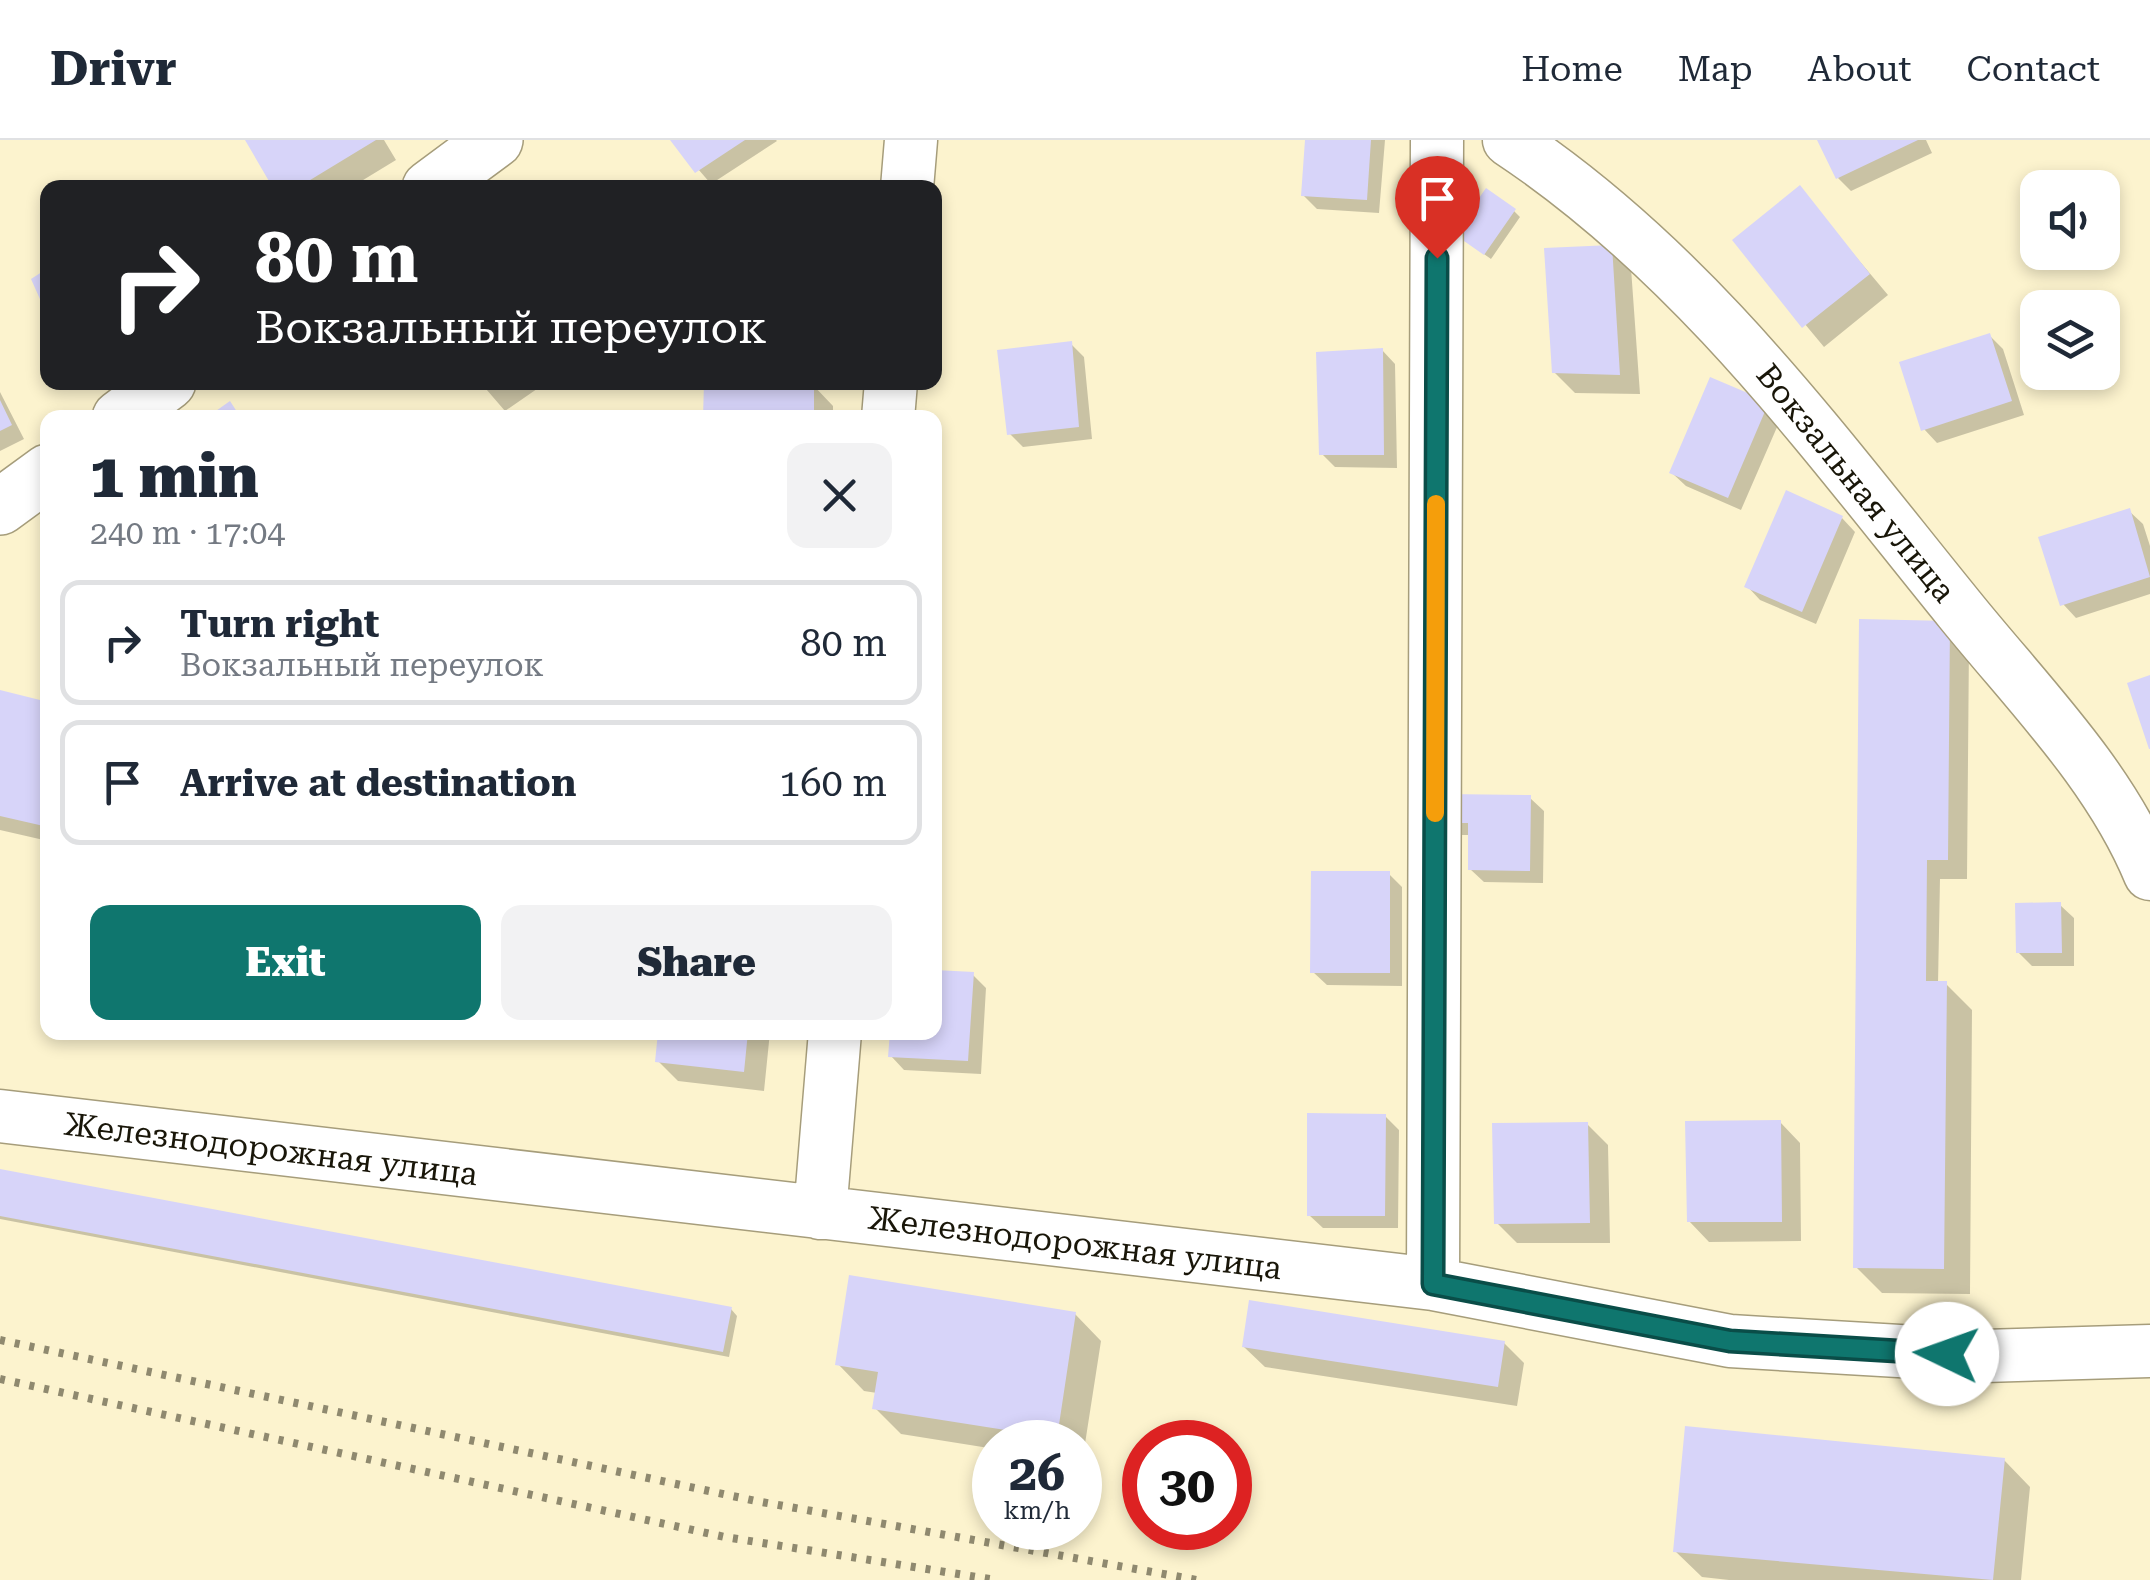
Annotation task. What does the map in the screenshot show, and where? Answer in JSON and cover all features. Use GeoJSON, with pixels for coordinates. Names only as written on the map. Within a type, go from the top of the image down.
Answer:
{"type":"FeatureCollection","features":[{"type":"Feature","properties":{"kind":"street"},"geometry":{"type":"LineString","coordinates":[[441,180],[494,140]]}},
{"type":"Feature","properties":{"kind":"street"},"geometry":{"type":"LineString","coordinates":[[909,180],[912,140]]}},
{"type":"Feature","properties":{"kind":"street"},"geometry":{"type":"LineString","coordinates":[[1433,1284],[1437,140]]}},
{"type":"Feature","properties":{"kind":"street","name":"Вокзальная улица"},"geometry":{"type":"LineString","coordinates":[[1508,140],[1635,234],[1737,337],[2104,786],[2150,874]]}},
{"type":"Feature","properties":{"kind":"street"},"geometry":{"type":"LineString","coordinates":[[131,410],[157,390]]}},
{"type":"Feature","properties":{"kind":"street"},"geometry":{"type":"LineString","coordinates":[[0,507],[40,478]]}},
{"type":"Feature","properties":{"kind":"street"},"geometry":{"type":"LineString","coordinates":[[820,1213],[835,1040]]}},
{"type":"Feature","properties":{"kind":"street","name":"Железнодорожная улица"},"geometry":{"type":"LineString","coordinates":[[0,1116],[1433,1284],[1730,1341],[1984,1356],[2150,1351]]}},
{"type":"Feature","properties":{"kind":"building"},"geometry":{"type":"Polygon","coordinates":[[[245,140],[376,140],[310,180],[268,180],[245,140]]]}},
{"type":"Feature","properties":{"kind":"building"},"geometry":{"type":"Polygon","coordinates":[[[670,140],[745,140],[695,173],[670,140]]]}},
{"type":"Feature","properties":{"kind":"building"},"geometry":{"type":"Polygon","coordinates":[[[1305,140],[1371,140],[1367,200],[1301,196],[1305,140]]]}},
{"type":"Feature","properties":{"kind":"building"},"geometry":{"type":"Polygon","coordinates":[[[1817,140],[1918,140],[1836,179],[1817,140]]]}},
{"type":"Feature","properties":{"kind":"building"},"geometry":{"type":"Polygon","coordinates":[[[1800,185],[1870,274],[1802,328],[1732,240],[1800,185]]]}},
{"type":"Feature","properties":{"kind":"building"},"geometry":{"type":"Polygon","coordinates":[[[1486,188],[1516,209],[1484,255],[1454,234],[1486,188]]]}},
{"type":"Feature","properties":{"kind":"building"},"geometry":{"type":"Polygon","coordinates":[[[1612,245],[1620,375],[1552,373],[1544,248],[1612,245]]]}},
{"type":"Feature","properties":{"kind":"building"},"geometry":{"type":"Polygon","coordinates":[[[40,273],[40,299],[31,279],[40,273]]]}},
{"type":"Feature","properties":{"kind":"building"},"geometry":{"type":"Polygon","coordinates":[[[1990,333],[2012,401],[1921,431],[1899,362],[1990,333]]]}},
{"type":"Feature","properties":{"kind":"building"},"geometry":{"type":"Polygon","coordinates":[[[1072,341],[1079,427],[1007,435],[997,350],[1072,341]]]}},
{"type":"Feature","properties":{"kind":"building"},"geometry":{"type":"Polygon","coordinates":[[[1383,348],[1384,455],[1319,455],[1316,352],[1383,348]]]}},
{"type":"Feature","properties":{"kind":"building"},"geometry":{"type":"Polygon","coordinates":[[[1710,377],[1769,402],[1728,498],[1669,473],[1710,377]]]}},
{"type":"Feature","properties":{"kind":"building"},"geometry":{"type":"Polygon","coordinates":[[[704,390],[814,390],[814,410],[703,410],[704,390]]]}},
{"type":"Feature","properties":{"kind":"building"},"geometry":{"type":"Polygon","coordinates":[[[0,400],[12,425],[0,431],[0,400]]]}},
{"type":"Feature","properties":{"kind":"building"},"geometry":{"type":"Polygon","coordinates":[[[230,401],[236,410],[217,410],[230,401]]]}},
{"type":"Feature","properties":{"kind":"building"},"geometry":{"type":"Polygon","coordinates":[[[1786,490],[1843,516],[1802,612],[1744,587],[1786,490]]]}},
{"type":"Feature","properties":{"kind":"building"},"geometry":{"type":"Polygon","coordinates":[[[2130,508],[2150,577],[2060,606],[2038,537],[2130,508]]]}},
{"type":"Feature","properties":{"kind":"building"},"geometry":{"type":"Polygon","coordinates":[[[1859,619],[1950,621],[1948,860],[1927,860],[1926,981],[1947,981],[1944,1269],[1853,1268],[1859,619]]]}},
{"type":"Feature","properties":{"kind":"building"},"geometry":{"type":"Polygon","coordinates":[[[2150,675],[2150,749],[2149,749],[2127,683],[2150,675]]]}},
{"type":"Feature","properties":{"kind":"building"},"geometry":{"type":"Polygon","coordinates":[[[0,690],[40,700],[40,825],[0,816],[0,690]]]}},
{"type":"Feature","properties":{"kind":"building"},"geometry":{"type":"Polygon","coordinates":[[[1445,794],[1531,795],[1530,871],[1468,870],[1468,823],[1445,823],[1445,794]]]}},
{"type":"Feature","properties":{"kind":"building"},"geometry":{"type":"Polygon","coordinates":[[[1311,871],[1390,871],[1390,973],[1310,973],[1311,871]]]}},
{"type":"Feature","properties":{"kind":"building"},"geometry":{"type":"Polygon","coordinates":[[[2061,902],[2062,953],[2016,953],[2015,903],[2061,902]]]}},
{"type":"Feature","properties":{"kind":"building"},"geometry":{"type":"Polygon","coordinates":[[[942,970],[974,972],[968,1061],[888,1057],[889,1040],[942,1040],[942,970]]]}},
{"type":"Feature","properties":{"kind":"building"},"geometry":{"type":"Polygon","coordinates":[[[657,1040],[747,1040],[744,1072],[655,1062],[657,1040]]]}},
{"type":"Feature","properties":{"kind":"building"},"geometry":{"type":"Polygon","coordinates":[[[1307,1113],[1386,1114],[1385,1216],[1307,1216],[1307,1113]]]}},
{"type":"Feature","properties":{"kind":"building"},"geometry":{"type":"Polygon","coordinates":[[[1781,1120],[1782,1222],[1687,1222],[1685,1121],[1781,1120]]]}},
{"type":"Feature","properties":{"kind":"building"},"geometry":{"type":"Polygon","coordinates":[[[1588,1122],[1590,1223],[1494,1224],[1492,1123],[1588,1122]]]}},
{"type":"Feature","properties":{"kind":"building"},"geometry":{"type":"Polygon","coordinates":[[[0,1169],[732,1307],[723,1352],[0,1216],[0,1169]]]}},
{"type":"Feature","properties":{"kind":"building"},"geometry":{"type":"Polygon","coordinates":[[[849,1275],[1076,1312],[1060,1420],[972,1420],[972,1425],[872,1409],[878,1372],[835,1365],[849,1275]]]}},
{"type":"Feature","properties":{"kind":"building"},"geometry":{"type":"Polygon","coordinates":[[[1249,1300],[1505,1341],[1498,1387],[1242,1347],[1249,1300]]]}},
{"type":"Feature","properties":{"kind":"building"},"geometry":{"type":"Polygon","coordinates":[[[1685,1426],[2005,1458],[1993,1580],[1673,1552],[1685,1426]]]}},
{"type":"Feature","properties":{"kind":"railway"},"geometry":{"type":"LineString","coordinates":[[0,1340],[756,1501],[1197,1580]]}},
{"type":"Feature","properties":{"kind":"railway"},"geometry":{"type":"LineString","coordinates":[[0,1379],[725,1537],[996,1580]]}},
{"type":"Feature","properties":{"kind":"slow traffic"},"geometry":{"type":"LineString","coordinates":[[1435,813],[1436,504]]}},
{"type":"Feature","properties":{"kind":"route"},"geometry":{"type":"LineString","coordinates":[[1437,258],[1433,1284],[1730,1341],[1947,1354]]}}]}
